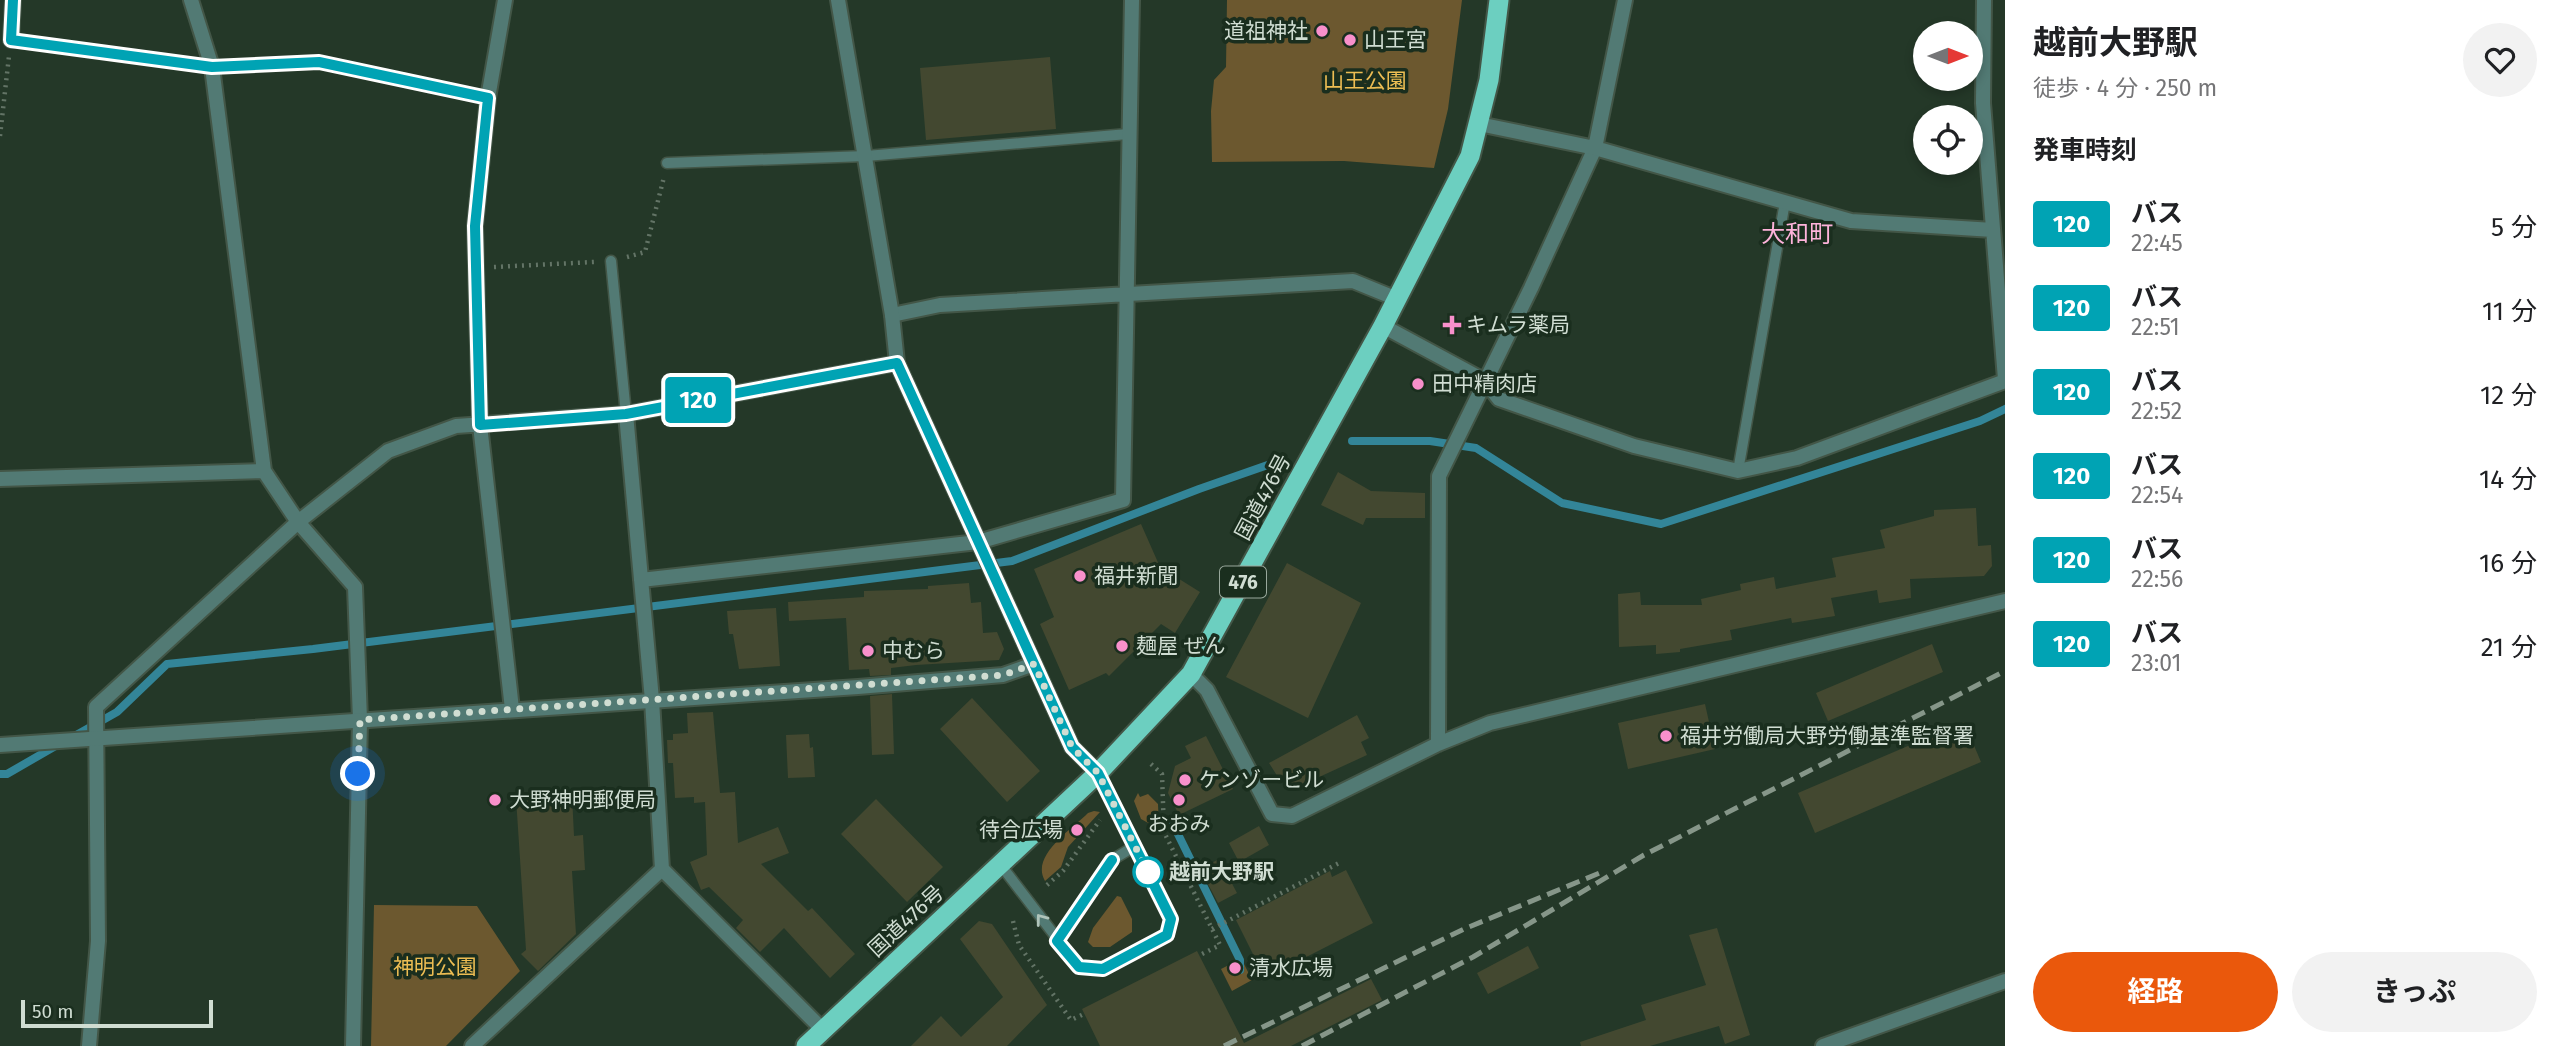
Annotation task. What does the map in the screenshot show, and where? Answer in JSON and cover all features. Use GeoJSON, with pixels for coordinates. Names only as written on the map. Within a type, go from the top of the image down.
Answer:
{"type":"FeatureCollection","features":[{"type":"Feature","properties":{"kind":"highway","name":"国道476号"},"geometry":{"type":"LineString","coordinates":[[806,1046],[1098,773],[1191,674],[1397,299],[1457,184],[1479,124],[1489,80],[1499,0]]}},
{"type":"Feature","properties":{"kind":"street"},"geometry":{"type":"LineString","coordinates":[[11,40],[13,0]]}},
{"type":"Feature","properties":{"kind":"street"},"geometry":{"type":"LineString","coordinates":[[191,0],[212,67],[264,471],[298,522],[355,587],[360,720],[352,1046]]}},
{"type":"Feature","properties":{"kind":"street"},"geometry":{"type":"LineString","coordinates":[[505,0],[488,98],[475,226],[480,425],[512,709]]}},
{"type":"Feature","properties":{"kind":"street"},"geometry":{"type":"LineString","coordinates":[[838,0],[892,314],[897,363],[1072,747],[1098,773]]}},
{"type":"Feature","properties":{"kind":"street"},"geometry":{"type":"LineString","coordinates":[[641,580],[981,547],[1123,500],[1132,0]]}},
{"type":"Feature","properties":{"kind":"street"},"geometry":{"type":"LineString","coordinates":[[1438,744],[1439,476],[1595,148],[1625,0]]}},
{"type":"Feature","properties":{"kind":"street"},"geometry":{"type":"LineString","coordinates":[[1382,326],[1485,382],[1499,400],[1633,446],[1738,471],[1797,458],[2005,380],[1983,103],[1984,0]]}},
{"type":"Feature","properties":{"kind":"street"},"geometry":{"type":"LineString","coordinates":[[1479,124],[1595,148],[1851,221],[1993,230]]}},
{"type":"Feature","properties":{"kind":"street"},"geometry":{"type":"LineString","coordinates":[[892,314],[940,305],[1353,281],[1397,299]]}},
{"type":"Feature","properties":{"kind":"street"},"geometry":{"type":"LineString","coordinates":[[89,1046],[99,941],[96,708],[298,522],[388,451],[456,426],[626,414],[897,363]]}},
{"type":"Feature","properties":{"kind":"street"},"geometry":{"type":"LineString","coordinates":[[626,414],[652,700],[662,869],[823,1030]]}},
{"type":"Feature","properties":{"kind":"street"},"geometry":{"type":"LineString","coordinates":[[0,479],[264,471]]}},
{"type":"Feature","properties":{"kind":"street"},"geometry":{"type":"LineString","coordinates":[[1191,674],[1207,690],[1272,814],[1292,816],[1438,744],[1490,723],[2005,601]]}},
{"type":"Feature","properties":{"kind":"street"},"geometry":{"type":"LineString","coordinates":[[0,745],[1003,675],[1034,664]]}},
{"type":"Feature","properties":{"kind":"street"},"geometry":{"type":"LineString","coordinates":[[472,1046],[662,869]]}},
{"type":"Feature","properties":{"kind":"street"},"geometry":{"type":"LineString","coordinates":[[1823,1046],[2005,981]]}},
{"type":"Feature","properties":{"kind":"lane"},"geometry":{"type":"LineString","coordinates":[[11,40],[212,67],[319,62],[488,98]]}},
{"type":"Feature","properties":{"kind":"lane"},"geometry":{"type":"LineString","coordinates":[[667,163],[866,156],[1128,135]]}},
{"type":"Feature","properties":{"kind":"lane"},"geometry":{"type":"LineString","coordinates":[[1738,471],[1785,202]]}},
{"type":"Feature","properties":{"kind":"lane"},"geometry":{"type":"LineString","coordinates":[[611,261],[626,414]]}},
{"type":"Feature","properties":{"kind":"lane"},"geometry":{"type":"LineString","coordinates":[[1000,864],[1079,967],[1103,969],[1167,935],[1171,919],[1098,773]]}},
{"type":"Feature","properties":{"kind":"lane"},"geometry":{"type":"LineString","coordinates":[[1057,941],[1112,860],[1135,846]]}},
{"type":"Feature","properties":{"kind":"path"},"geometry":{"type":"LineString","coordinates":[[0,135],[11,40]]}},
{"type":"Feature","properties":{"kind":"path"},"geometry":{"type":"LineString","coordinates":[[477,268],[611,261],[645,252],[667,163]]}},
{"type":"Feature","properties":{"kind":"path"},"geometry":{"type":"LineString","coordinates":[[1151,764],[1161,774],[1164,832],[1215,928],[1220,945],[1200,956]]}},
{"type":"Feature","properties":{"kind":"path"},"geometry":{"type":"LineString","coordinates":[[1047,886],[1063,870],[1100,820]]}},
{"type":"Feature","properties":{"kind":"path"},"geometry":{"type":"LineString","coordinates":[[1215,928],[1339,863]]}},
{"type":"Feature","properties":{"kind":"path"},"geometry":{"type":"LineString","coordinates":[[1183,871],[1200,866]]}},
{"type":"Feature","properties":{"kind":"path"},"geometry":{"type":"LineString","coordinates":[[1013,922],[1018,945],[1072,1020],[1084,1014]]}},
{"type":"Feature","properties":{"kind":"green space","name":"山王公園"},"geometry":{"type":"Polygon","coordinates":[[[1227,0],[1462,0],[1448,109],[1434,168],[1344,161],[1212,162],[1211,111],[1214,80],[1226,67],[1227,0]]]}},
{"type":"Feature","properties":{"kind":"green space"},"geometry":{"type":"Polygon","coordinates":[[[1138,793],[1140,797],[1148,794],[1158,804],[1159,829],[1141,819],[1134,801],[1138,793]]]}},
{"type":"Feature","properties":{"kind":"green space","name":"待合広場"},"geometry":{"type":"Polygon","coordinates":[[[1094,811],[1100,812],[1068,847],[1061,867],[1045,881],[1043,862],[1048,853],[1063,835],[1094,811]]]}},
{"type":"Feature","properties":{"kind":"green space"},"geometry":{"type":"Polygon","coordinates":[[[1117,896],[1121,897],[1132,919],[1132,932],[1110,947],[1093,947],[1088,942],[1093,928],[1117,896]]]}},
{"type":"Feature","properties":{"kind":"green space","name":"神明公園"},"geometry":{"type":"Polygon","coordinates":[[[374,905],[477,906],[520,971],[446,1046],[371,1046],[374,905]]]}},
{"type":"Feature","properties":{"kind":"green space"},"geometry":{"type":"Polygon","coordinates":[[[1237,961],[1243,962],[1252,980],[1232,991],[1221,969],[1237,961]]]}},
{"type":"Feature","properties":{"kind":"building"},"geometry":{"type":"Polygon","coordinates":[[[1050,57],[1056,129],[926,140],[920,68],[1050,57]]]}},
{"type":"Feature","properties":{"kind":"building"},"geometry":{"type":"Polygon","coordinates":[[[1338,472],[1371,491],[1425,493],[1425,518],[1366,518],[1363,525],[1321,505],[1338,472]]]}},
{"type":"Feature","properties":{"kind":"building"},"geometry":{"type":"Polygon","coordinates":[[[1976,508],[1978,546],[1991,545],[1992,566],[1984,576],[1910,579],[1911,598],[1879,603],[1877,590],[1831,598],[1835,616],[1792,623],[1791,618],[1730,630],[1732,640],[1680,649],[1680,652],[1656,654],[1656,645],[1619,647],[1618,594],[1640,592],[1641,605],[1702,605],[1701,599],[1741,590],[1740,584],[1774,577],[1776,589],[1836,577],[1832,558],[1885,548],[1880,530],[1934,516],[1934,510],[1976,508]]]}},
{"type":"Feature","properties":{"kind":"building"},"geometry":{"type":"Polygon","coordinates":[[[1141,524],[1160,567],[1200,592],[1175,633],[1161,624],[1109,676],[1106,673],[1069,690],[1040,624],[1054,617],[1034,569],[1141,524]]]}},
{"type":"Feature","properties":{"kind":"building"},"geometry":{"type":"Polygon","coordinates":[[[1287,563],[1361,603],[1308,718],[1226,677],[1287,563]]]}},
{"type":"Feature","properties":{"kind":"building"},"geometry":{"type":"Polygon","coordinates":[[[969,583],[971,603],[981,602],[983,633],[997,632],[1004,649],[999,660],[891,668],[891,675],[870,676],[869,669],[849,670],[846,618],[789,621],[788,602],[864,597],[864,591],[928,589],[928,586],[969,583]]]}},
{"type":"Feature","properties":{"kind":"building"},"geometry":{"type":"Polygon","coordinates":[[[776,608],[780,666],[739,669],[733,634],[729,634],[727,611],[776,608]]]}},
{"type":"Feature","properties":{"kind":"building"},"geometry":{"type":"Polygon","coordinates":[[[1932,644],[1943,672],[1828,721],[1816,693],[1932,644]]]}},
{"type":"Feature","properties":{"kind":"building"},"geometry":{"type":"Polygon","coordinates":[[[892,694],[894,754],[872,755],[870,696],[892,694]]]}},
{"type":"Feature","properties":{"kind":"building"},"geometry":{"type":"Polygon","coordinates":[[[972,698],[1040,771],[1007,802],[940,729],[972,698]]]}},
{"type":"Feature","properties":{"kind":"building","name":"福井労働局大野労働基準監督署"},"geometry":{"type":"Polygon","coordinates":[[[1705,704],[1715,749],[1628,769],[1618,723],[1705,704]]]}},
{"type":"Feature","properties":{"kind":"building"},"geometry":{"type":"Polygon","coordinates":[[[713,712],[720,793],[735,792],[738,843],[778,827],[789,853],[761,864],[808,911],[812,908],[855,954],[830,978],[784,928],[760,952],[736,928],[743,920],[709,887],[701,890],[690,862],[707,855],[705,802],[694,803],[694,797],[675,798],[673,763],[668,763],[667,740],[673,740],[673,734],[688,733],[687,713],[713,712]]]}},
{"type":"Feature","properties":{"kind":"building"},"geometry":{"type":"Polygon","coordinates":[[[1357,715],[1369,738],[1361,742],[1367,755],[1304,784],[1281,782],[1269,763],[1357,715]]]}},
{"type":"Feature","properties":{"kind":"building"},"geometry":{"type":"Polygon","coordinates":[[[1964,722],[1981,762],[1815,833],[1798,793],[1964,722]]]}},
{"type":"Feature","properties":{"kind":"building"},"geometry":{"type":"Polygon","coordinates":[[[809,734],[810,748],[813,747],[815,777],[788,778],[786,735],[809,734]]]}},
{"type":"Feature","properties":{"kind":"building"},"geometry":{"type":"Polygon","coordinates":[[[1206,736],[1233,789],[1179,815],[1168,793],[1175,766],[1191,758],[1185,746],[1206,736]]]}},
{"type":"Feature","properties":{"kind":"building"},"geometry":{"type":"Polygon","coordinates":[[[572,795],[574,836],[583,835],[585,870],[572,871],[576,934],[538,971],[521,954],[526,950],[516,798],[572,795]]]}},
{"type":"Feature","properties":{"kind":"building"},"geometry":{"type":"Polygon","coordinates":[[[876,799],[943,867],[907,902],[841,834],[876,799]]]}},
{"type":"Feature","properties":{"kind":"building"},"geometry":{"type":"Polygon","coordinates":[[[1259,826],[1269,845],[1239,862],[1229,843],[1259,826]]]}},
{"type":"Feature","properties":{"kind":"building"},"geometry":{"type":"Polygon","coordinates":[[[1219,859],[1237,893],[1218,903],[1200,869],[1219,859]]]}},
{"type":"Feature","properties":{"kind":"building"},"geometry":{"type":"Polygon","coordinates":[[[1346,870],[1373,923],[1265,978],[1236,920],[1330,871],[1332,877],[1346,870]]]}},
{"type":"Feature","properties":{"kind":"building"},"geometry":{"type":"Polygon","coordinates":[[[979,921],[992,924],[1047,1005],[1007,1046],[911,1046],[941,1016],[961,1037],[1003,997],[960,939],[979,921]]]}},
{"type":"Feature","properties":{"kind":"building"},"geometry":{"type":"Polygon","coordinates":[[[1717,928],[1750,1035],[1725,1044],[1719,1026],[1650,1046],[1581,1046],[1580,1042],[1646,1020],[1641,1005],[1706,985],[1689,935],[1717,928]]]}},
{"type":"Feature","properties":{"kind":"building"},"geometry":{"type":"Polygon","coordinates":[[[1528,946],[1539,968],[1488,994],[1477,973],[1528,946]]]}},
{"type":"Feature","properties":{"kind":"building"},"geometry":{"type":"Polygon","coordinates":[[[1197,951],[1244,1043],[1371,979],[1382,1000],[1291,1046],[1100,1046],[1082,1009],[1197,951]]]}},
{"type":"Feature","properties":{"kind":"waterway"},"geometry":{"type":"LineString","coordinates":[[1352,441],[1430,441],[1476,448],[1562,503],[1661,524],[1980,421],[2005,409]]}},
{"type":"Feature","properties":{"kind":"waterway"},"geometry":{"type":"LineString","coordinates":[[71,738],[117,712],[167,664],[313,649],[1012,561],[1276,462]]}},
{"type":"Feature","properties":{"kind":"waterway"},"geometry":{"type":"LineString","coordinates":[[0,774],[7,774],[59,744]]}},
{"type":"Feature","properties":{"kind":"waterway"},"geometry":{"type":"LineString","coordinates":[[1173,824],[1240,960],[1240,970]]}},
{"type":"Feature","properties":{"kind":"railway"},"geometry":{"type":"LineString","coordinates":[[1302,1046],[1473,957],[1644,855],[2005,671]]}},
{"type":"Feature","properties":{"kind":"railway"},"geometry":{"type":"LineString","coordinates":[[1224,1046],[1464,929],[1602,872]]}},
{"type":"Feature","properties":{"kind":"bus line","name":"120"},"geometry":{"type":"LineString","coordinates":[[13,0],[11,40],[212,67],[319,62],[488,98],[475,226],[480,425],[626,414],[897,363],[1072,747],[1098,773],[1171,919],[1167,935],[1103,969],[1079,967],[1057,941],[1112,860]]}},
{"type":"Feature","properties":{"kind":"place","name":"道祖神社"},"geometry":{"type":"Point","coordinates":[1322,31]}},
{"type":"Feature","properties":{"kind":"place","name":"山王宮"},"geometry":{"type":"Point","coordinates":[1350,40]}},
{"type":"Feature","properties":{"kind":"place","name":"キムラ薬局"},"geometry":{"type":"Point","coordinates":[1452,325]}},
{"type":"Feature","properties":{"kind":"place","name":"田中精肉店"},"geometry":{"type":"Point","coordinates":[1418,384]}},
{"type":"Feature","properties":{"kind":"place","name":"福井新聞"},"geometry":{"type":"Point","coordinates":[1080,576]}},
{"type":"Feature","properties":{"kind":"place","name":"麺屋 ぜん"},"geometry":{"type":"Point","coordinates":[1122,646]}},
{"type":"Feature","properties":{"kind":"place","name":"中むら"},"geometry":{"type":"Point","coordinates":[868,651]}},
{"type":"Feature","properties":{"kind":"place","name":"福井労働局大野労働基準監督署"},"geometry":{"type":"Point","coordinates":[1666,736]}},
{"type":"Feature","properties":{"kind":"place","name":"ケンゾービル"},"geometry":{"type":"Point","coordinates":[1185,780]}},
{"type":"Feature","properties":{"kind":"place","name":"大野神明郵便局"},"geometry":{"type":"Point","coordinates":[495,800]}},
{"type":"Feature","properties":{"kind":"place","name":"おおみ"},"geometry":{"type":"Point","coordinates":[1179,800]}},
{"type":"Feature","properties":{"kind":"place","name":"待合広場"},"geometry":{"type":"Point","coordinates":[1077,830]}},
{"type":"Feature","properties":{"kind":"place","name":"越前大野駅"},"geometry":{"type":"Point","coordinates":[1148,872]}},
{"type":"Feature","properties":{"kind":"place","name":"清水広場"},"geometry":{"type":"Point","coordinates":[1235,968]}},
{"type":"Feature","properties":{"kind":"district","name":"大和町"},"geometry":{"type":"Point","coordinates":[1797,234]}},
{"type":"Feature","properties":{"kind":"route"},"geometry":{"type":"LineString","coordinates":[[358,774],[360,720],[1003,675],[1034,664],[1072,747],[1098,773],[1148,872]]}}]}
